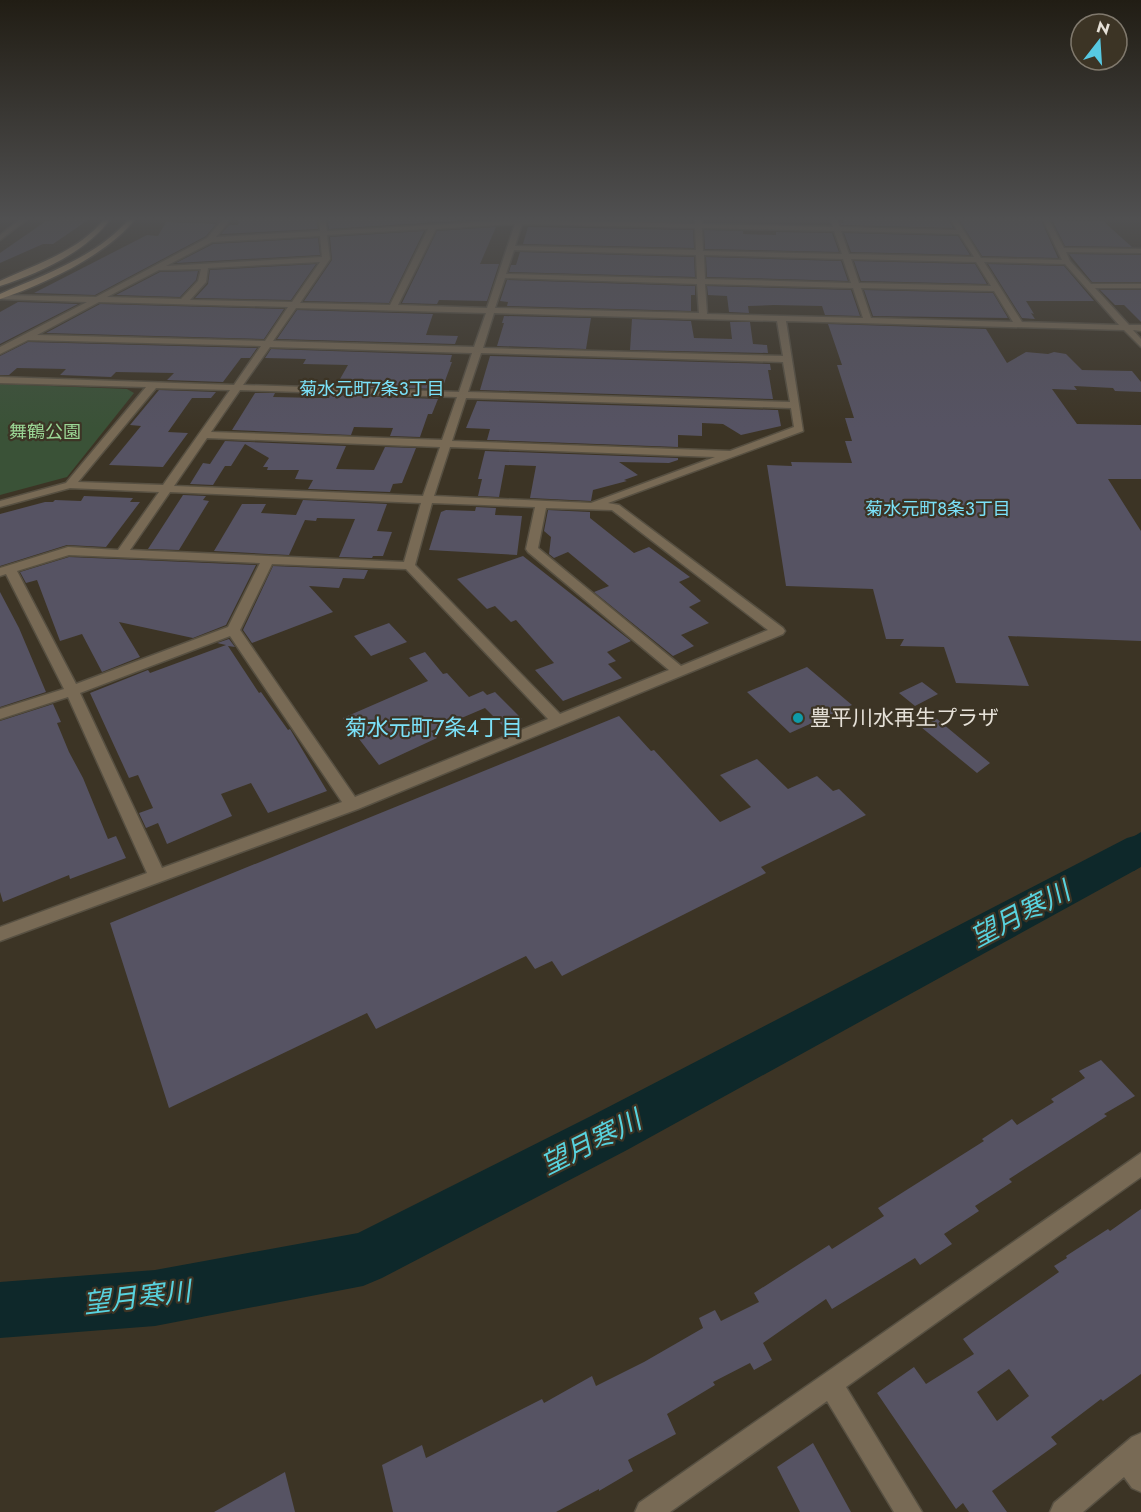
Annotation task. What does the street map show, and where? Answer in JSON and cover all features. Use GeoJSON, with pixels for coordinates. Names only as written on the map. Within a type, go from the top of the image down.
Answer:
{"type":"FeatureCollection","features":[{"type":"Feature","properties":{"kind":"main road"},"geometry":{"type":"LineString","coordinates":[[0,297],[17,289]]}},
{"type":"Feature","properties":{"kind":"street"},"geometry":{"type":"LineString","coordinates":[[0,351],[119,289]]}},
{"type":"Feature","properties":{"kind":"street"},"geometry":{"type":"LineString","coordinates":[[183,302],[196,289]]}},
{"type":"Feature","properties":{"kind":"street"},"geometry":{"type":"LineString","coordinates":[[122,553],[307,289]]}},
{"type":"Feature","properties":{"kind":"street"},"geometry":{"type":"LineString","coordinates":[[393,308],[403,289]]}},
{"type":"Feature","properties":{"kind":"street"},"geometry":{"type":"LineString","coordinates":[[409,566],[428,499],[497,289]]}},
{"type":"Feature","properties":{"kind":"street"},"geometry":{"type":"LineString","coordinates":[[701,289],[703,316]]}},
{"type":"Feature","properties":{"kind":"street"},"geometry":{"type":"LineString","coordinates":[[856,289],[868,321]]}},
{"type":"Feature","properties":{"kind":"street"},"geometry":{"type":"LineString","coordinates":[[980,289],[996,289],[1019,325]]}},
{"type":"Feature","properties":{"kind":"street"},"geometry":{"type":"LineString","coordinates":[[1090,289],[1141,344]]}},
{"type":"Feature","properties":{"kind":"street"},"geometry":{"type":"LineString","coordinates":[[0,297],[1141,328]]}},
{"type":"Feature","properties":{"kind":"street"},"geometry":{"type":"LineString","coordinates":[[590,506],[799,429],[781,319]]}},
{"type":"Feature","properties":{"kind":"street"},"geometry":{"type":"LineString","coordinates":[[27,337],[786,359]]}},
{"type":"Feature","properties":{"kind":"street"},"geometry":{"type":"LineString","coordinates":[[0,380],[795,405]]}},
{"type":"Feature","properties":{"kind":"street"},"geometry":{"type":"LineString","coordinates":[[70,485],[152,386]]}},
{"type":"Feature","properties":{"kind":"street"},"geometry":{"type":"LineString","coordinates":[[205,435],[731,454]]}},
{"type":"Feature","properties":{"kind":"street"},"geometry":{"type":"LineString","coordinates":[[0,504],[70,485],[615,507],[778,631],[352,805],[0,934]]}},
{"type":"Feature","properties":{"kind":"street"},"geometry":{"type":"LineString","coordinates":[[541,504],[532,549],[679,671]]}},
{"type":"Feature","properties":{"kind":"street"},"geometry":{"type":"LineString","coordinates":[[157,876],[72,691],[5,570],[68,551],[409,566],[558,721]]}},
{"type":"Feature","properties":{"kind":"street"},"geometry":{"type":"LineString","coordinates":[[0,714],[72,691],[233,630],[268,560]]}},
{"type":"Feature","properties":{"kind":"street"},"geometry":{"type":"LineString","coordinates":[[233,630],[352,805]]}},
{"type":"Feature","properties":{"kind":"street"},"geometry":{"type":"LineString","coordinates":[[648,1512],[1141,1164]]}},
{"type":"Feature","properties":{"kind":"street"},"geometry":{"type":"LineString","coordinates":[[830,1383],[909,1512]]}},
{"type":"Feature","properties":{"kind":"street"},"geometry":{"type":"LineString","coordinates":[[1063,1512],[1136,1462]]}},
{"type":"Feature","properties":{"kind":"green space","name":"舞鶴公園"},"geometry":{"type":"Polygon","coordinates":[[[0,384],[127,389],[134,393],[67,477],[0,495],[0,384]]]}},
{"type":"Feature","properties":{"kind":"water"},"geometry":{"type":"Polygon","coordinates":[[[1141,832],[1141,866],[1134,871],[1109,852],[1141,832]]]}},
{"type":"Feature","properties":{"kind":"building"},"geometry":{"type":"Polygon","coordinates":[[[43,289],[107,289],[95,295],[34,293],[43,289]]]}},
{"type":"Feature","properties":{"kind":"building"},"geometry":{"type":"Polygon","coordinates":[[[128,289],[188,289],[180,297],[116,295],[128,289]]]}},
{"type":"Feature","properties":{"kind":"building"},"geometry":{"type":"Polygon","coordinates":[[[204,289],[299,289],[291,300],[195,298],[204,289]]]}},
{"type":"Feature","properties":{"kind":"building"},"geometry":{"type":"Polygon","coordinates":[[[312,289],[396,289],[389,303],[304,301],[312,289]]]}},
{"type":"Feature","properties":{"kind":"building"},"geometry":{"type":"Polygon","coordinates":[[[409,289],[491,289],[487,301],[439,300],[437,304],[402,303],[409,289]]]}},
{"type":"Feature","properties":{"kind":"building"},"geometry":{"type":"Polygon","coordinates":[[[504,289],[695,289],[695,295],[691,295],[691,311],[507,306],[508,302],[500,301],[504,289]]]}},
{"type":"Feature","properties":{"kind":"building"},"geometry":{"type":"Polygon","coordinates":[[[707,289],[851,290],[860,316],[825,315],[822,306],[748,306],[749,313],[729,312],[727,296],[708,295],[707,289]]]}},
{"type":"Feature","properties":{"kind":"building"},"geometry":{"type":"Polygon","coordinates":[[[1003,289],[1083,289],[1094,301],[1026,301],[1035,319],[1022,318],[1003,289]]]}},
{"type":"Feature","properties":{"kind":"building"},"geometry":{"type":"Polygon","coordinates":[[[864,290],[993,293],[1008,318],[873,316],[864,290]]]}},
{"type":"Feature","properties":{"kind":"building"},"geometry":{"type":"Polygon","coordinates":[[[1100,290],[1141,290],[1141,322],[1124,305],[1115,305],[1100,290]]]}},
{"type":"Feature","properties":{"kind":"building"},"geometry":{"type":"Polygon","coordinates":[[[18,302],[78,304],[0,344],[0,312],[18,302]]]}},
{"type":"Feature","properties":{"kind":"building"},"geometry":{"type":"Polygon","coordinates":[[[100,304],[284,309],[264,339],[46,333],[100,304]]]}},
{"type":"Feature","properties":{"kind":"building"},"geometry":{"type":"Polygon","coordinates":[[[297,310],[433,314],[426,335],[458,336],[455,344],[277,339],[297,310]]]}},
{"type":"Feature","properties":{"kind":"building"},"geometry":{"type":"Polygon","coordinates":[[[504,316],[591,318],[586,349],[497,346],[504,316]]]}},
{"type":"Feature","properties":{"kind":"building"},"geometry":{"type":"Polygon","coordinates":[[[632,319],[691,321],[694,338],[732,339],[730,322],[750,322],[753,344],[767,345],[768,353],[630,350],[632,319]]]}},
{"type":"Feature","properties":{"kind":"building"},"geometry":{"type":"Polygon","coordinates":[[[828,324],[986,329],[1007,363],[1026,352],[1048,354],[1054,352],[1066,354],[1082,370],[1132,371],[1141,382],[1141,392],[1074,386],[1077,390],[1052,389],[1077,424],[1141,425],[1141,479],[1108,479],[1141,531],[1141,641],[1008,636],[1029,686],[956,683],[944,647],[900,646],[904,639],[886,639],[873,589],[786,586],[767,465],[792,466],[791,462],[852,463],[845,441],[852,441],[845,418],[854,418],[837,365],[842,365],[828,324]]]}},
{"type":"Feature","properties":{"kind":"building"},"geometry":{"type":"Polygon","coordinates":[[[28,342],[257,348],[250,358],[241,358],[223,382],[167,380],[174,373],[116,372],[111,377],[60,375],[66,369],[17,368],[9,375],[0,375],[0,356],[28,342]]]}},
{"type":"Feature","properties":{"kind":"building"},"geometry":{"type":"Polygon","coordinates":[[[271,349],[452,355],[450,362],[452,362],[442,389],[336,386],[348,365],[303,364],[306,359],[265,358],[271,349]]]}},
{"type":"Feature","properties":{"kind":"building"},"geometry":{"type":"Polygon","coordinates":[[[490,356],[770,364],[771,370],[768,370],[773,399],[480,390],[490,356]]]}},
{"type":"Feature","properties":{"kind":"building"},"geometry":{"type":"Polygon","coordinates":[[[159,390],[216,392],[211,398],[192,398],[168,432],[188,433],[163,467],[109,465],[141,426],[130,425],[159,390]]]}},
{"type":"Feature","properties":{"kind":"building"},"geometry":{"type":"Polygon","coordinates":[[[255,393],[275,393],[273,397],[329,398],[330,395],[438,399],[432,414],[428,414],[420,437],[390,436],[393,428],[354,427],[351,435],[232,430],[255,393]]]}},
{"type":"Feature","properties":{"kind":"building"},"geometry":{"type":"Polygon","coordinates":[[[477,401],[778,410],[781,426],[741,435],[723,424],[702,423],[702,436],[678,435],[678,447],[487,440],[490,429],[466,428],[477,401]]]}},
{"type":"Feature","properties":{"kind":"building"},"geometry":{"type":"Polygon","coordinates":[[[225,441],[346,446],[336,469],[374,470],[385,447],[416,448],[402,483],[393,484],[390,492],[308,489],[313,480],[295,479],[299,470],[267,470],[268,467],[263,467],[269,458],[245,444],[231,466],[225,466],[213,485],[190,484],[203,463],[210,464],[225,441]]]}},
{"type":"Feature","properties":{"kind":"building"},"geometry":{"type":"Polygon","coordinates":[[[485,451],[678,458],[678,460],[669,463],[619,462],[638,475],[624,480],[627,481],[593,490],[591,501],[530,498],[536,466],[505,465],[499,497],[478,496],[482,479],[478,479],[485,451]]]}},
{"type":"Feature","properties":{"kind":"building"},"geometry":{"type":"Polygon","coordinates":[[[183,495],[206,496],[203,500],[209,501],[179,550],[148,549],[183,495]]]}},
{"type":"Feature","properties":{"kind":"building"},"geometry":{"type":"Polygon","coordinates":[[[84,496],[133,498],[130,502],[140,502],[106,547],[67,545],[0,566],[0,514],[55,500],[81,501],[84,496]]]}},
{"type":"Feature","properties":{"kind":"building"},"geometry":{"type":"Polygon","coordinates":[[[303,500],[387,504],[377,531],[392,532],[383,556],[339,557],[355,519],[305,520],[289,555],[214,551],[242,504],[266,504],[261,513],[296,515],[303,500]]]}},
{"type":"Feature","properties":{"kind":"building"},"geometry":{"type":"Polygon","coordinates":[[[476,507],[496,508],[495,515],[522,516],[517,555],[429,550],[441,512],[446,510],[475,511],[476,507]]]}},
{"type":"Feature","properties":{"kind":"building"},"geometry":{"type":"Polygon","coordinates":[[[548,510],[590,512],[590,518],[634,553],[649,547],[690,577],[679,582],[701,601],[689,607],[709,623],[681,635],[694,646],[673,656],[594,592],[609,586],[568,552],[554,558],[549,554],[551,537],[544,531],[548,510]]]}},
{"type":"Feature","properties":{"kind":"building"},"geometry":{"type":"Polygon","coordinates":[[[523,556],[631,641],[607,652],[616,661],[608,664],[622,678],[563,701],[535,670],[554,663],[516,620],[511,622],[495,606],[487,609],[457,579],[523,556]]]}},
{"type":"Feature","properties":{"kind":"building"},"geometry":{"type":"Polygon","coordinates":[[[69,557],[256,565],[226,625],[193,638],[119,622],[140,657],[102,672],[82,634],[60,641],[37,580],[26,583],[20,572],[69,557]]]}},
{"type":"Feature","properties":{"kind":"building"},"geometry":{"type":"Polygon","coordinates":[[[273,566],[368,570],[364,579],[343,578],[339,588],[309,586],[333,612],[252,643],[243,630],[273,566]]]}},
{"type":"Feature","properties":{"kind":"building"},"geometry":{"type":"Polygon","coordinates":[[[0,592],[19,628],[46,692],[0,707],[0,592]]]}},
{"type":"Feature","properties":{"kind":"building"},"geometry":{"type":"Polygon","coordinates":[[[389,623],[407,642],[371,656],[354,636],[389,623]]]}},
{"type":"Feature","properties":{"kind":"building"},"geometry":{"type":"Polygon","coordinates":[[[229,639],[235,647],[228,646],[259,693],[261,692],[288,730],[290,729],[327,791],[268,813],[251,783],[221,794],[232,816],[167,844],[158,823],[146,828],[139,813],[153,808],[138,775],[129,778],[90,693],[148,670],[150,673],[226,645],[217,643],[229,639]]]}},
{"type":"Feature","properties":{"kind":"building"},"geometry":{"type":"Polygon","coordinates":[[[425,652],[443,674],[447,673],[469,697],[483,691],[487,695],[495,692],[522,719],[504,727],[485,708],[431,731],[437,738],[379,765],[343,718],[428,681],[409,658],[425,652]]]}},
{"type":"Feature","properties":{"kind":"building"},"geometry":{"type":"Polygon","coordinates":[[[807,667],[852,705],[790,733],[747,692],[807,667]]]}},
{"type":"Feature","properties":{"kind":"building"},"geometry":{"type":"Polygon","coordinates":[[[922,682],[938,694],[915,706],[899,693],[922,682]]]}},
{"type":"Feature","properties":{"kind":"building"},"geometry":{"type":"Polygon","coordinates":[[[53,704],[61,722],[57,723],[108,839],[116,836],[126,858],[70,879],[69,875],[3,902],[0,892],[0,721],[53,704]]]}},
{"type":"Feature","properties":{"kind":"building"},"geometry":{"type":"Polygon","coordinates":[[[619,716],[651,751],[654,750],[720,822],[751,807],[720,775],[757,759],[788,789],[817,776],[833,791],[839,789],[866,815],[761,867],[766,873],[562,976],[552,961],[535,969],[526,956],[376,1029],[367,1013],[169,1108],[110,923],[619,716]]]}},
{"type":"Feature","properties":{"kind":"building"},"geometry":{"type":"Polygon","coordinates":[[[937,719],[990,763],[977,773],[921,727],[937,719]]]}},
{"type":"Feature","properties":{"kind":"building"},"geometry":{"type":"Polygon","coordinates":[[[1101,1060],[1135,1096],[1104,1114],[1107,1116],[1009,1179],[1012,1182],[975,1206],[979,1211],[944,1234],[952,1244],[920,1265],[915,1258],[832,1309],[826,1299],[763,1343],[772,1360],[754,1370],[750,1363],[713,1382],[715,1385],[667,1414],[676,1434],[628,1460],[633,1471],[556,1512],[393,1512],[382,1465],[422,1445],[426,1458],[542,1399],[544,1403],[592,1376],[596,1386],[703,1328],[699,1318],[715,1310],[721,1321],[759,1302],[754,1293],[829,1245],[832,1249],[884,1216],[878,1208],[984,1141],[982,1139],[1012,1119],[1017,1125],[1054,1102],[1051,1099],[1085,1078],[1079,1071],[1101,1060]]]}},
{"type":"Feature","properties":{"kind":"building"},"geometry":{"type":"Polygon","coordinates":[[[1141,1209],[1141,1374],[1103,1401],[1101,1399],[1051,1437],[1057,1444],[992,1491],[1007,1512],[969,1512],[963,1503],[956,1509],[877,1393],[914,1367],[926,1384],[974,1354],[963,1339],[1059,1272],[1054,1266],[1067,1258],[1066,1256],[1108,1229],[1110,1231],[1141,1209]],[[1009,1369],[977,1392],[997,1421],[1029,1396],[1009,1369]]]}},
{"type":"Feature","properties":{"kind":"building"},"geometry":{"type":"Polygon","coordinates":[[[813,1443],[851,1512],[800,1512],[777,1467],[813,1443]]]}},
{"type":"Feature","properties":{"kind":"building"},"geometry":{"type":"Polygon","coordinates":[[[285,1472],[295,1512],[214,1512],[285,1472]]]}},
{"type":"Feature","properties":{"kind":"waterway","name":"望月寒川"},"geometry":{"type":"LineString","coordinates":[[0,1310],[155,1298],[363,1259],[609,1133],[1141,849]]}},
{"type":"Feature","properties":{"kind":"place","name":"豊平川水再生プラザ"},"geometry":{"type":"Point","coordinates":[798,718]}},
{"type":"Feature","properties":{"kind":"district","name":"菊水元町7条3丁目"},"geometry":{"type":"Point","coordinates":[372,389]}},
{"type":"Feature","properties":{"kind":"district","name":"菊水元町8条3丁目"},"geometry":{"type":"Point","coordinates":[938,509]}},
{"type":"Feature","properties":{"kind":"district","name":"菊水元町7条4丁目"},"geometry":{"type":"Point","coordinates":[434,727]}}]}
